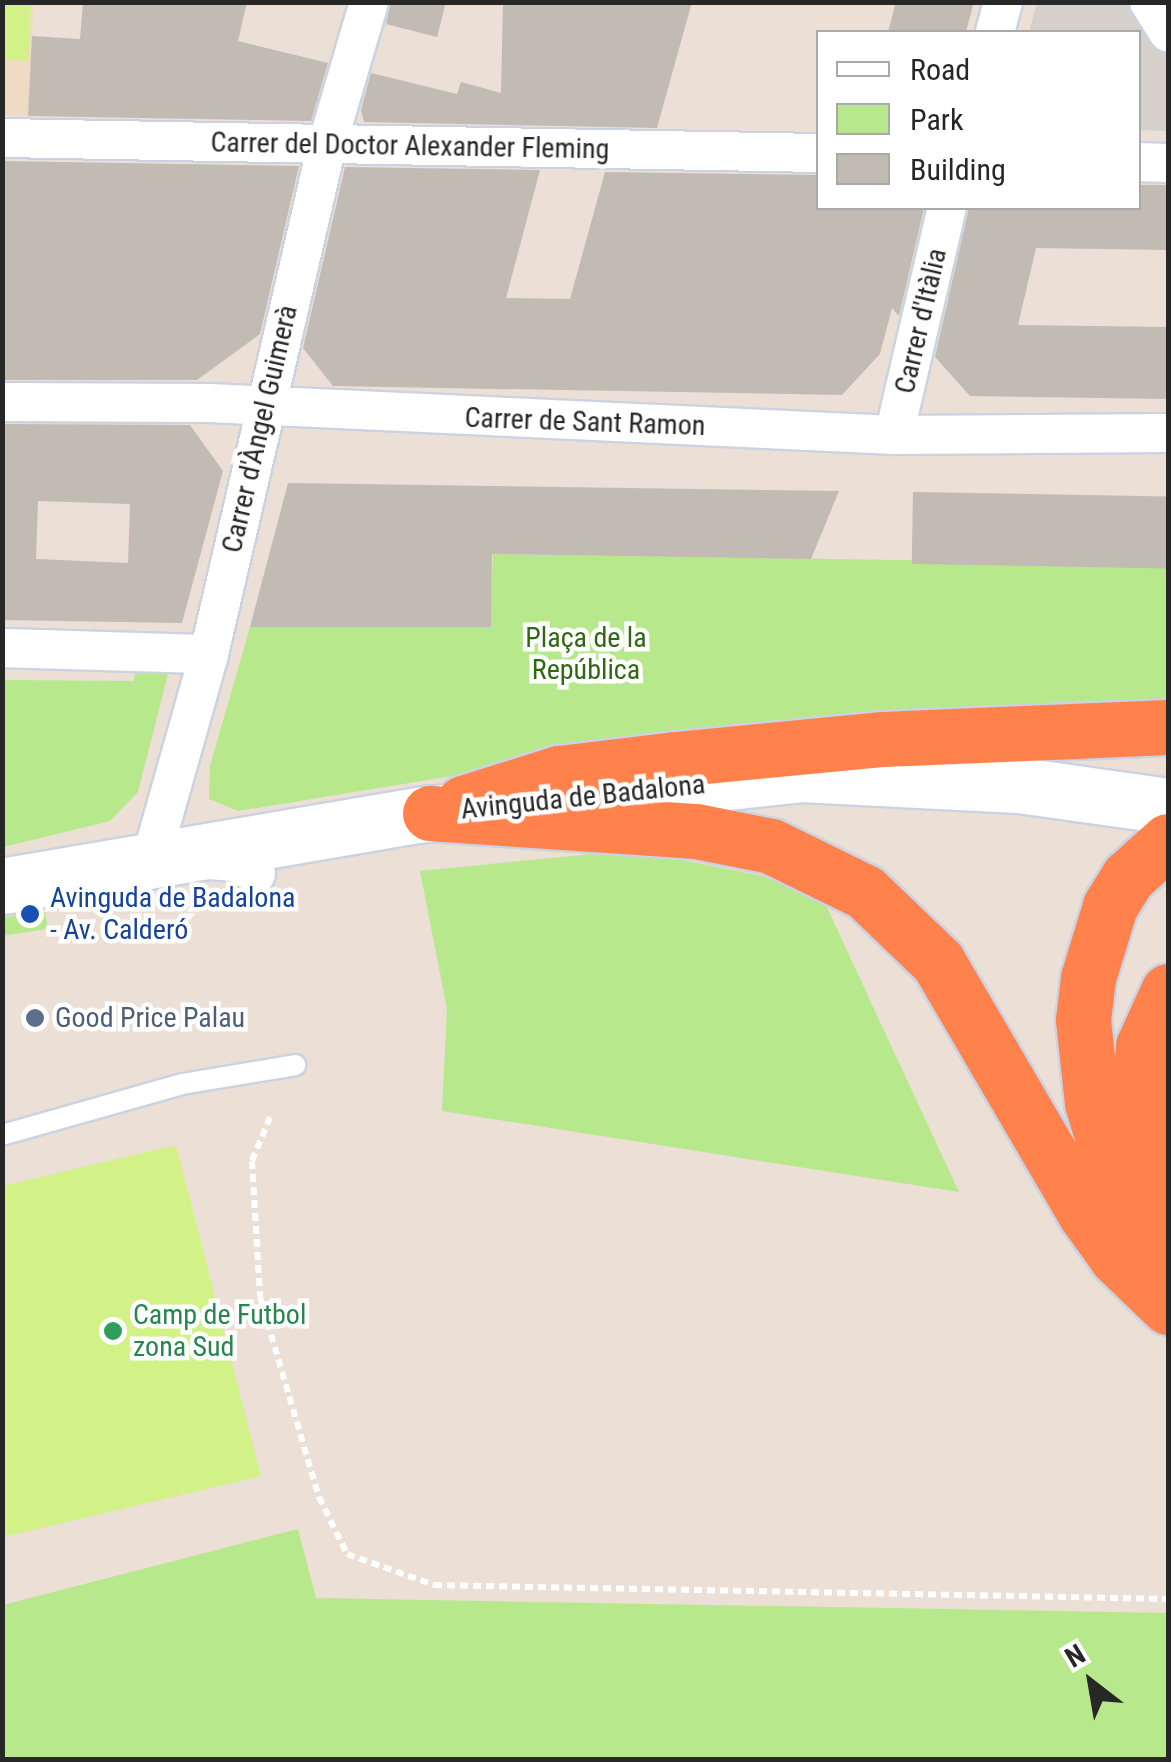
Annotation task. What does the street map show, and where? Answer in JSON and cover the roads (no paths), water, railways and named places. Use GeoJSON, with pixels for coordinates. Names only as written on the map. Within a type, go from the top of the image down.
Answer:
{"type":"FeatureCollection","features":[{"type":"Feature","properties":{"kind":"highway"},"geometry":{"type":"LineString","coordinates":[[430,813],[559,773],[656,761],[882,739],[1168,727]]}},
{"type":"Feature","properties":{"kind":"highway"},"geometry":{"type":"LineString","coordinates":[[430,813],[696,831],[770,846],[865,892],[904,923],[948,975],[1086,1215],[1118,1258],[1168,1308]]}},
{"type":"Feature","properties":{"kind":"highway"},"geometry":{"type":"LineString","coordinates":[[1168,841],[1128,877],[1110,906],[1088,978],[1084,1020],[1092,1103],[1114,1176],[1168,1264]]}},
{"type":"Feature","properties":{"kind":"highway"},"geometry":{"type":"LineString","coordinates":[[1168,991],[1144,1046],[1138,1110],[1144,1148],[1168,1208]]}},
{"type":"Feature","properties":{"kind":"street","name":"Carrer d'Àngel Guimerà"},"geometry":{"type":"LineString","coordinates":[[152,856],[209,654],[328,146],[369,2]]}},
{"type":"Feature","properties":{"kind":"street"},"geometry":{"type":"LineString","coordinates":[[996,30],[1004,2]]}},
{"type":"Feature","properties":{"kind":"street"},"geometry":{"type":"LineString","coordinates":[[1150,2],[1168,32]]}},
{"type":"Feature","properties":{"kind":"street","name":"Carrer del Doctor Alexander Fleming"},"geometry":{"type":"LineString","coordinates":[[2,138],[816,153]]}},
{"type":"Feature","properties":{"kind":"street"},"geometry":{"type":"LineString","coordinates":[[1141,162],[1168,163]]}},
{"type":"Feature","properties":{"kind":"street","name":"Carrer d'Itàlia"},"geometry":{"type":"LineString","coordinates":[[894,435],[948,210]]}},
{"type":"Feature","properties":{"kind":"street","name":"Carrer de Sant Ramon"},"geometry":{"type":"LineString","coordinates":[[2,402],[894,435],[1168,434]]}},
{"type":"Feature","properties":{"kind":"street"},"geometry":{"type":"LineString","coordinates":[[2,648],[209,654]]}},
{"type":"Feature","properties":{"kind":"street","name":"Avinguda de Badalona"},"geometry":{"type":"LineString","coordinates":[[2,886],[152,856],[430,813],[801,774],[1019,785],[1168,806]]}},
{"type":"Feature","properties":{"kind":"street"},"geometry":{"type":"LineString","coordinates":[[152,856],[236,862],[256,874]]}},
{"type":"Feature","properties":{"kind":"lane"},"geometry":{"type":"LineString","coordinates":[[2,1134],[182,1084],[294,1065]]}},
{"type":"Feature","properties":{"kind":"place","name":"Avinguda de Badalona - Av. Calderó"},"geometry":{"type":"Point","coordinates":[30,914]}},
{"type":"Feature","properties":{"kind":"place","name":"Good Price Palau"},"geometry":{"type":"Point","coordinates":[35,1018]}},
{"type":"Feature","properties":{"kind":"place","name":"Camp de Futbol zona Sud"},"geometry":{"type":"Point","coordinates":[113,1331]}},
{"type":"Feature","properties":{"kind":"park label","name":"Plaça de la República"},"geometry":{"type":"Point","coordinates":[586,654]}}]}
